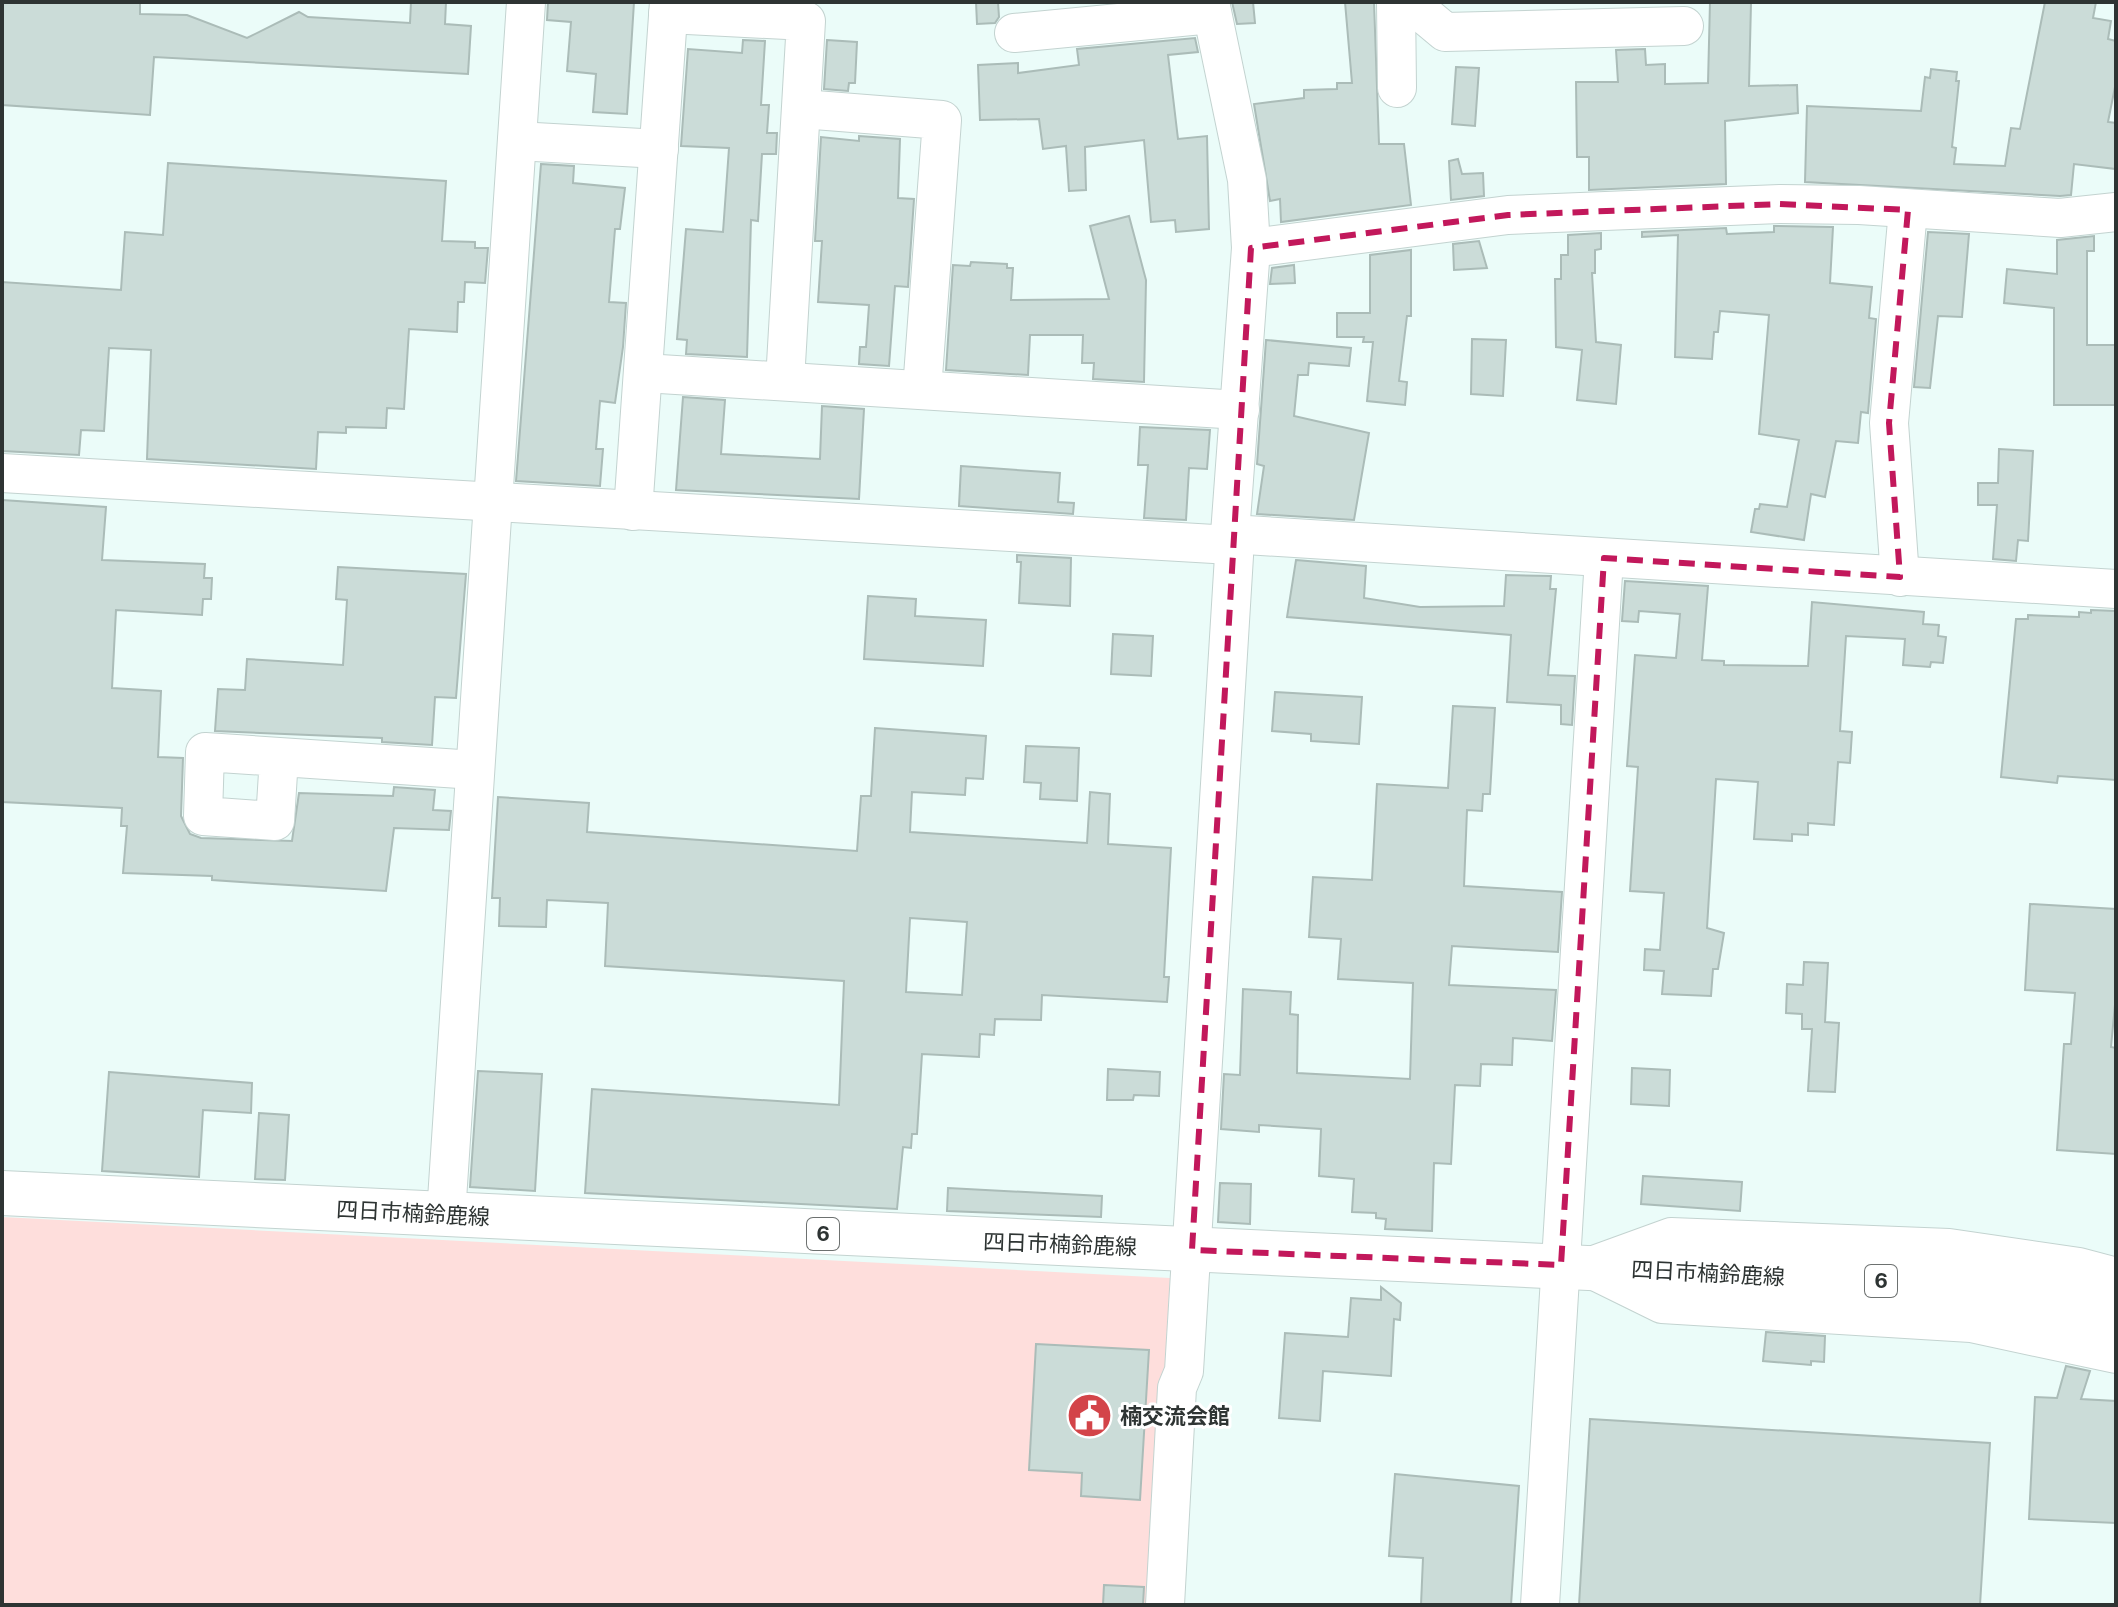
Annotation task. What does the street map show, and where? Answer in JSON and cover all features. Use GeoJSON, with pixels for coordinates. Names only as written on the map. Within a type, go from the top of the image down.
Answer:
{"type":"FeatureCollection","features":[{"type":"Feature","properties":{"kind":"main road","name":"四日市楠鈴鹿線"},"geometry":{"type":"LineString","coordinates":[[2,1193],[1970,1287],[2116,1314]]}},
{"type":"Feature","properties":{"kind":"street"},"geometry":{"type":"LineString","coordinates":[[446,1215],[526,2]]}},
{"type":"Feature","properties":{"kind":"street"},"geometry":{"type":"LineString","coordinates":[[1396,2],[1397,88]]}},
{"type":"Feature","properties":{"kind":"street"},"geometry":{"type":"LineString","coordinates":[[1409,2],[1445,32],[1567,16],[1684,26]]}},
{"type":"Feature","properties":{"kind":"street"},"geometry":{"type":"LineString","coordinates":[[633,511],[669,8],[806,21],[785,381]]}},
{"type":"Feature","properties":{"kind":"street"},"geometry":{"type":"LineString","coordinates":[[1014,33],[1211,8],[1247,180],[1251,248],[1230,540],[1234,556],[1192,1250],[1184,1371],[1177,1388],[1165,1605]]}},
{"type":"Feature","properties":{"kind":"street"},"geometry":{"type":"LineString","coordinates":[[802,109],[942,120],[922,390]]}},
{"type":"Feature","properties":{"kind":"street"},"geometry":{"type":"LineString","coordinates":[[517,141],[659,149]]}},
{"type":"Feature","properties":{"kind":"street"},"geometry":{"type":"LineString","coordinates":[[1251,248],[1508,215],[1780,204],[1859,205],[2060,218],[2116,212]]}},
{"type":"Feature","properties":{"kind":"street"},"geometry":{"type":"LineString","coordinates":[[1900,577],[1889,423],[1908,210]]}},
{"type":"Feature","properties":{"kind":"street"},"geometry":{"type":"LineString","coordinates":[[644,373],[1240,410]]}},
{"type":"Feature","properties":{"kind":"street"},"geometry":{"type":"LineString","coordinates":[[2,473],[633,511],[1604,558],[2116,589]]}},
{"type":"Feature","properties":{"kind":"street"},"geometry":{"type":"LineString","coordinates":[[1540,1605],[1574,1266],[1604,558]]}},
{"type":"Feature","properties":{"kind":"street"},"geometry":{"type":"LineString","coordinates":[[279,757],[475,770]]}},
{"type":"Feature","properties":{"kind":"street"},"geometry":{"type":"LineString","coordinates":[[1574,1266],[1671,1237],[1949,1248],[2079,1267],[2116,1277]]}},
{"type":"Feature","properties":{"kind":"street"},"geometry":{"type":"LineString","coordinates":[[1574,1266],[1662,1304],[1971,1323],[2116,1354]]}},
{"type":"Feature","properties":{"kind":"highlighted area"},"geometry":{"type":"Polygon","coordinates":[[[1780,204],[1908,210],[1889,423],[1900,577],[1604,558],[1561,1265],[1192,1250],[1251,248],[1508,215],[1780,204]]]}},
{"type":"Feature","properties":{"kind":"shaded area"},"geometry":{"type":"Polygon","coordinates":[[[2,1217],[1170,1278],[1151,1605],[2,1605],[2,1217]]]}},
{"type":"Feature","properties":{"kind":"building"},"geometry":{"type":"Polygon","coordinates":[[[2,2],[140,2],[140,14],[187,15],[247,38],[299,12],[308,17],[410,23],[411,2],[446,2],[445,24],[471,26],[468,74],[154,57],[150,115],[2,105],[2,2]]]}},
{"type":"Feature","properties":{"kind":"building"},"geometry":{"type":"Polygon","coordinates":[[[548,2],[634,2],[627,114],[593,112],[596,74],[567,71],[571,22],[547,20],[548,2]]]}},
{"type":"Feature","properties":{"kind":"building"},"geometry":{"type":"Polygon","coordinates":[[[976,2],[998,2],[999,17],[995,23],[977,24],[976,2]]]}},
{"type":"Feature","properties":{"kind":"building"},"geometry":{"type":"Polygon","coordinates":[[[1232,2],[1253,2],[1255,23],[1237,24],[1232,2]]]}},
{"type":"Feature","properties":{"kind":"building"},"geometry":{"type":"Polygon","coordinates":[[[1345,2],[1374,2],[1379,144],[1404,144],[1411,205],[1281,222],[1280,199],[1270,201],[1254,104],[1304,98],[1304,90],[1337,89],[1337,83],[1352,83],[1345,2]]]}},
{"type":"Feature","properties":{"kind":"building"},"geometry":{"type":"Polygon","coordinates":[[[1710,2],[1751,3],[1749,86],[1797,85],[1798,113],[1725,121],[1726,184],[1589,190],[1589,157],[1577,157],[1576,82],[1618,82],[1616,50],[1645,49],[1646,65],[1665,64],[1665,84],[1708,83],[1710,2]]]}},
{"type":"Feature","properties":{"kind":"building"},"geometry":{"type":"Polygon","coordinates":[[[2045,2],[2096,2],[2093,18],[2111,21],[2108,39],[2116,41],[2116,82],[2108,122],[2116,123],[2116,169],[2074,164],[2071,195],[2060,196],[1805,182],[1807,106],[1921,111],[1925,77],[1930,78],[1931,69],[1957,72],[1956,81],[1959,81],[1952,147],[1956,148],[1954,164],[2005,166],[2011,128],[2020,129],[2045,2]]]}},
{"type":"Feature","properties":{"kind":"building"},"geometry":{"type":"Polygon","coordinates":[[[1195,38],[1198,52],[1168,55],[1178,139],[1207,136],[1209,229],[1176,232],[1175,220],[1151,222],[1144,140],[1085,147],[1086,190],[1069,191],[1066,146],[1043,149],[1039,119],[980,120],[978,65],[1018,63],[1018,73],[1079,65],[1077,49],[1195,38]]]}},
{"type":"Feature","properties":{"kind":"building"},"geometry":{"type":"Polygon","coordinates":[[[743,40],[765,41],[761,105],[769,105],[767,133],[777,133],[776,154],[762,154],[758,221],[751,220],[747,357],[686,354],[687,340],[677,339],[686,229],[723,232],[729,148],[681,146],[688,49],[742,53],[743,40]]]}},
{"type":"Feature","properties":{"kind":"building"},"geometry":{"type":"Polygon","coordinates":[[[827,40],[857,42],[855,83],[849,83],[848,91],[824,89],[827,40]]]}},
{"type":"Feature","properties":{"kind":"building"},"geometry":{"type":"Polygon","coordinates":[[[1456,67],[1479,68],[1475,126],[1452,124],[1456,67]]]}},
{"type":"Feature","properties":{"kind":"building"},"geometry":{"type":"Polygon","coordinates":[[[859,136],[900,139],[898,198],[914,199],[908,287],[895,286],[889,366],[859,364],[860,347],[866,347],[869,305],[818,302],[822,241],[815,241],[821,137],[859,141],[859,136]]]}},
{"type":"Feature","properties":{"kind":"building"},"geometry":{"type":"Polygon","coordinates":[[[1458,159],[1462,174],[1483,173],[1484,196],[1451,200],[1449,161],[1458,159]]]}},
{"type":"Feature","properties":{"kind":"building"},"geometry":{"type":"Polygon","coordinates":[[[168,163],[446,181],[442,241],[475,242],[475,248],[488,248],[485,283],[465,282],[464,302],[458,302],[457,332],[409,329],[404,409],[387,408],[386,428],[346,427],[346,433],[318,432],[316,469],[147,459],[151,350],[109,348],[104,431],[81,430],[79,455],[2,451],[2,282],[121,290],[125,232],[163,235],[168,163]]]}},
{"type":"Feature","properties":{"kind":"building"},"geometry":{"type":"Polygon","coordinates":[[[541,164],[574,166],[573,183],[625,188],[620,229],[615,229],[609,302],[626,303],[623,347],[615,403],[600,401],[596,449],[603,449],[600,486],[516,481],[541,164]]]}},
{"type":"Feature","properties":{"kind":"building"},"geometry":{"type":"Polygon","coordinates":[[[1129,216],[1146,280],[1144,382],[1093,379],[1094,363],[1082,363],[1083,335],[1030,335],[1028,375],[946,370],[953,265],[970,266],[971,262],[1007,264],[1007,268],[1013,268],[1011,300],[1109,299],[1090,226],[1129,216]]]}},
{"type":"Feature","properties":{"kind":"building"},"geometry":{"type":"Polygon","coordinates":[[[1774,226],[1833,227],[1830,283],[1872,287],[1869,318],[1876,319],[1868,413],[1861,412],[1858,443],[1836,441],[1825,497],[1811,494],[1804,540],[1751,532],[1755,509],[1759,509],[1760,504],[1787,507],[1799,440],[1759,434],[1769,315],[1720,311],[1718,332],[1714,332],[1712,359],[1675,357],[1678,235],[1642,237],[1642,232],[1726,228],[1727,234],[1774,232],[1774,226]]]}},
{"type":"Feature","properties":{"kind":"building"},"geometry":{"type":"Polygon","coordinates":[[[1928,232],[1969,234],[1962,317],[1938,316],[1930,388],[1914,387],[1928,232]]]}},
{"type":"Feature","properties":{"kind":"building"},"geometry":{"type":"Polygon","coordinates":[[[1601,233],[1601,249],[1595,250],[1595,273],[1592,273],[1596,342],[1621,345],[1616,404],[1577,400],[1582,350],[1556,347],[1555,279],[1561,279],[1561,255],[1568,255],[1568,235],[1601,233]]]}},
{"type":"Feature","properties":{"kind":"building"},"geometry":{"type":"Polygon","coordinates":[[[2094,236],[2094,251],[2087,251],[2087,345],[2116,345],[2116,405],[2054,405],[2054,308],[2004,303],[2007,269],[2057,274],[2057,240],[2094,236]]]}},
{"type":"Feature","properties":{"kind":"building"},"geometry":{"type":"Polygon","coordinates":[[[1479,241],[1487,268],[1454,270],[1453,244],[1479,241]]]}},
{"type":"Feature","properties":{"kind":"building"},"geometry":{"type":"Polygon","coordinates":[[[1411,250],[1411,316],[1407,316],[1399,381],[1407,382],[1405,405],[1367,401],[1373,342],[1363,342],[1364,337],[1337,337],[1337,313],[1370,313],[1370,255],[1411,250]]]}},
{"type":"Feature","properties":{"kind":"building"},"geometry":{"type":"Polygon","coordinates":[[[1294,265],[1295,283],[1270,284],[1272,268],[1294,265]]]}},
{"type":"Feature","properties":{"kind":"building"},"geometry":{"type":"Polygon","coordinates":[[[1472,339],[1506,340],[1503,396],[1471,394],[1472,339]]]}},
{"type":"Feature","properties":{"kind":"building"},"geometry":{"type":"Polygon","coordinates":[[[1266,340],[1351,348],[1349,366],[1309,363],[1308,375],[1298,375],[1294,416],[1369,433],[1354,520],[1257,514],[1264,466],[1257,464],[1266,340]]]}},
{"type":"Feature","properties":{"kind":"building"},"geometry":{"type":"Polygon","coordinates":[[[683,397],[725,400],[721,454],[820,459],[822,406],[864,409],[859,499],[676,490],[683,397]]]}},
{"type":"Feature","properties":{"kind":"building"},"geometry":{"type":"Polygon","coordinates":[[[1140,427],[1210,430],[1207,469],[1189,468],[1186,520],[1144,518],[1148,465],[1138,465],[1140,427]]]}},
{"type":"Feature","properties":{"kind":"building"},"geometry":{"type":"Polygon","coordinates":[[[1999,449],[2033,451],[2028,541],[2018,540],[2016,561],[1993,559],[1997,505],[1978,505],[1978,483],[1998,483],[1999,449]]]}},
{"type":"Feature","properties":{"kind":"building"},"geometry":{"type":"Polygon","coordinates":[[[961,466],[1060,473],[1058,502],[1074,503],[1073,514],[959,506],[961,466]]]}},
{"type":"Feature","properties":{"kind":"building"},"geometry":{"type":"Polygon","coordinates":[[[2,500],[106,507],[102,560],[205,564],[204,578],[212,578],[211,599],[203,599],[202,615],[116,610],[112,688],[161,691],[158,757],[183,758],[181,816],[190,834],[201,838],[292,841],[299,793],[393,796],[394,787],[435,790],[433,810],[451,811],[449,830],[394,828],[386,891],[256,883],[212,880],[212,876],[123,873],[127,826],[121,826],[122,808],[2,802],[2,500]]]}},
{"type":"Feature","properties":{"kind":"building"},"geometry":{"type":"Polygon","coordinates":[[[1017,555],[1071,558],[1070,606],[1019,603],[1021,562],[1017,562],[1017,555]]]}},
{"type":"Feature","properties":{"kind":"building"},"geometry":{"type":"Polygon","coordinates":[[[1296,560],[1366,566],[1364,598],[1420,607],[1504,606],[1506,575],[1551,576],[1550,589],[1556,589],[1548,675],[1575,676],[1572,725],[1561,724],[1561,705],[1507,702],[1511,635],[1287,617],[1296,560]]]}},
{"type":"Feature","properties":{"kind":"building"},"geometry":{"type":"Polygon","coordinates":[[[338,567],[466,574],[456,698],[435,697],[432,745],[382,742],[382,738],[215,731],[218,689],[245,690],[247,659],[343,665],[347,600],[336,599],[338,567]]]}},
{"type":"Feature","properties":{"kind":"building"},"geometry":{"type":"Polygon","coordinates":[[[1625,581],[1708,586],[1702,660],[1724,661],[1724,665],[1808,666],[1812,602],[1924,612],[1923,624],[1939,625],[1938,636],[1946,637],[1943,663],[1931,662],[1930,667],[1903,665],[1905,639],[1846,636],[1840,731],[1852,732],[1850,763],[1838,762],[1834,825],[1808,823],[1808,835],[1792,834],[1792,841],[1754,839],[1758,782],[1716,779],[1707,928],[1724,933],[1718,969],[1713,969],[1711,996],[1662,994],[1664,971],[1644,970],[1645,949],[1660,950],[1664,893],[1630,891],[1638,767],[1627,766],[1635,655],[1676,658],[1680,614],[1639,611],[1638,622],[1622,621],[1625,581]]]}},
{"type":"Feature","properties":{"kind":"building"},"geometry":{"type":"Polygon","coordinates":[[[868,596],[916,599],[915,616],[986,620],[983,666],[864,659],[868,596]]]}},
{"type":"Feature","properties":{"kind":"building"},"geometry":{"type":"Polygon","coordinates":[[[2091,610],[2116,611],[2116,780],[2058,776],[2057,783],[2001,777],[2016,619],[2028,619],[2028,615],[2079,617],[2079,612],[2091,613],[2091,610]]]}},
{"type":"Feature","properties":{"kind":"building"},"geometry":{"type":"Polygon","coordinates":[[[1113,634],[1153,636],[1151,676],[1111,674],[1113,634]]]}},
{"type":"Feature","properties":{"kind":"building"},"geometry":{"type":"Polygon","coordinates":[[[1275,692],[1362,697],[1359,744],[1311,741],[1311,734],[1272,731],[1275,692]]]}},
{"type":"Feature","properties":{"kind":"building"},"geometry":{"type":"Polygon","coordinates":[[[1453,706],[1495,708],[1490,794],[1483,794],[1482,811],[1467,810],[1464,886],[1562,892],[1558,952],[1452,946],[1449,985],[1556,990],[1552,1041],[1513,1038],[1512,1065],[1481,1064],[1480,1086],[1455,1085],[1451,1164],[1434,1163],[1432,1231],[1385,1229],[1386,1219],[1376,1218],[1376,1213],[1352,1212],[1354,1179],[1319,1176],[1321,1129],[1259,1125],[1259,1132],[1221,1129],[1224,1074],[1240,1075],[1243,989],[1291,992],[1290,1014],[1298,1015],[1297,1073],[1410,1079],[1413,983],[1338,979],[1341,939],[1309,937],[1313,877],[1372,880],[1377,784],[1448,788],[1453,706]]]}},
{"type":"Feature","properties":{"kind":"building"},"geometry":{"type":"Polygon","coordinates":[[[875,728],[986,736],[983,779],[966,778],[965,795],[912,792],[910,832],[1087,843],[1090,792],[1110,794],[1108,844],[1171,848],[1164,977],[1169,977],[1167,1002],[1042,995],[1041,1020],[995,1019],[994,1035],[980,1034],[979,1057],[922,1054],[917,1134],[912,1134],[911,1148],[903,1147],[897,1209],[585,1193],[592,1089],[839,1105],[844,981],[605,966],[608,903],[547,900],[546,927],[499,926],[500,898],[492,898],[498,797],[589,803],[587,832],[857,851],[861,796],[871,796],[875,728]],[[910,918],[906,992],[962,995],[967,922],[910,918]]]}},
{"type":"Feature","properties":{"kind":"building"},"geometry":{"type":"Polygon","coordinates":[[[1026,746],[1079,748],[1077,801],[1040,799],[1041,783],[1024,782],[1026,746]]]}},
{"type":"Feature","properties":{"kind":"building"},"geometry":{"type":"Polygon","coordinates":[[[2030,904],[2116,909],[2116,994],[2111,1047],[2116,1048],[2116,1154],[2057,1150],[2064,1044],[2071,1044],[2075,993],[2025,990],[2030,904]]]}},
{"type":"Feature","properties":{"kind":"building"},"geometry":{"type":"Polygon","coordinates":[[[1804,962],[1828,963],[1825,1022],[1839,1023],[1835,1092],[1808,1091],[1812,1029],[1802,1029],[1802,1014],[1786,1013],[1787,984],[1803,985],[1804,962]]]}},
{"type":"Feature","properties":{"kind":"building"},"geometry":{"type":"Polygon","coordinates":[[[1632,1068],[1670,1070],[1669,1106],[1631,1104],[1632,1068]]]}},
{"type":"Feature","properties":{"kind":"building"},"geometry":{"type":"Polygon","coordinates":[[[1108,1069],[1160,1072],[1159,1096],[1134,1095],[1133,1100],[1107,1100],[1108,1069]]]}},
{"type":"Feature","properties":{"kind":"building"},"geometry":{"type":"Polygon","coordinates":[[[478,1071],[542,1074],[535,1191],[470,1187],[478,1071]]]}},
{"type":"Feature","properties":{"kind":"building"},"geometry":{"type":"Polygon","coordinates":[[[109,1072],[252,1083],[251,1113],[203,1110],[199,1177],[102,1171],[109,1072]]]}},
{"type":"Feature","properties":{"kind":"building"},"geometry":{"type":"Polygon","coordinates":[[[259,1113],[289,1115],[285,1180],[255,1179],[259,1113]]]}},
{"type":"Feature","properties":{"kind":"building"},"geometry":{"type":"Polygon","coordinates":[[[1643,1176],[1742,1182],[1740,1211],[1641,1204],[1643,1176]]]}},
{"type":"Feature","properties":{"kind":"building"},"geometry":{"type":"Polygon","coordinates":[[[1220,1183],[1251,1184],[1250,1224],[1218,1222],[1220,1183]]]}},
{"type":"Feature","properties":{"kind":"building"},"geometry":{"type":"Polygon","coordinates":[[[948,1188],[1102,1196],[1101,1217],[947,1211],[948,1188]]]}},
{"type":"Feature","properties":{"kind":"building"},"geometry":{"type":"Polygon","coordinates":[[[1381,1287],[1401,1303],[1400,1320],[1394,1319],[1391,1376],[1323,1371],[1320,1421],[1279,1418],[1285,1333],[1348,1337],[1351,1298],[1381,1300],[1381,1287]]]}},
{"type":"Feature","properties":{"kind":"building"},"geometry":{"type":"Polygon","coordinates":[[[1766,1332],[1825,1336],[1824,1362],[1811,1361],[1811,1365],[1763,1361],[1766,1332]]]}},
{"type":"Feature","properties":{"kind":"building","name":"楠交流会館"},"geometry":{"type":"Polygon","coordinates":[[[1036,1344],[1149,1350],[1140,1500],[1081,1496],[1082,1473],[1029,1470],[1036,1344]]]}},
{"type":"Feature","properties":{"kind":"building"},"geometry":{"type":"Polygon","coordinates":[[[2066,1366],[2090,1371],[2081,1399],[2116,1401],[2116,1523],[2029,1519],[2035,1397],[2057,1398],[2066,1366]]]}},
{"type":"Feature","properties":{"kind":"building"},"geometry":{"type":"Polygon","coordinates":[[[1590,1419],[1990,1443],[1980,1605],[1579,1605],[1590,1419]]]}},
{"type":"Feature","properties":{"kind":"building"},"geometry":{"type":"Polygon","coordinates":[[[1395,1474],[1519,1486],[1511,1605],[1421,1605],[1423,1558],[1389,1556],[1395,1474]]]}},
{"type":"Feature","properties":{"kind":"building"},"geometry":{"type":"Polygon","coordinates":[[[1104,1585],[1144,1587],[1143,1605],[1103,1605],[1104,1585]]]}},
{"type":"Feature","properties":{"kind":"place","name":"楠交流会館"},"geometry":{"type":"Point","coordinates":[1089,1416]}}]}
